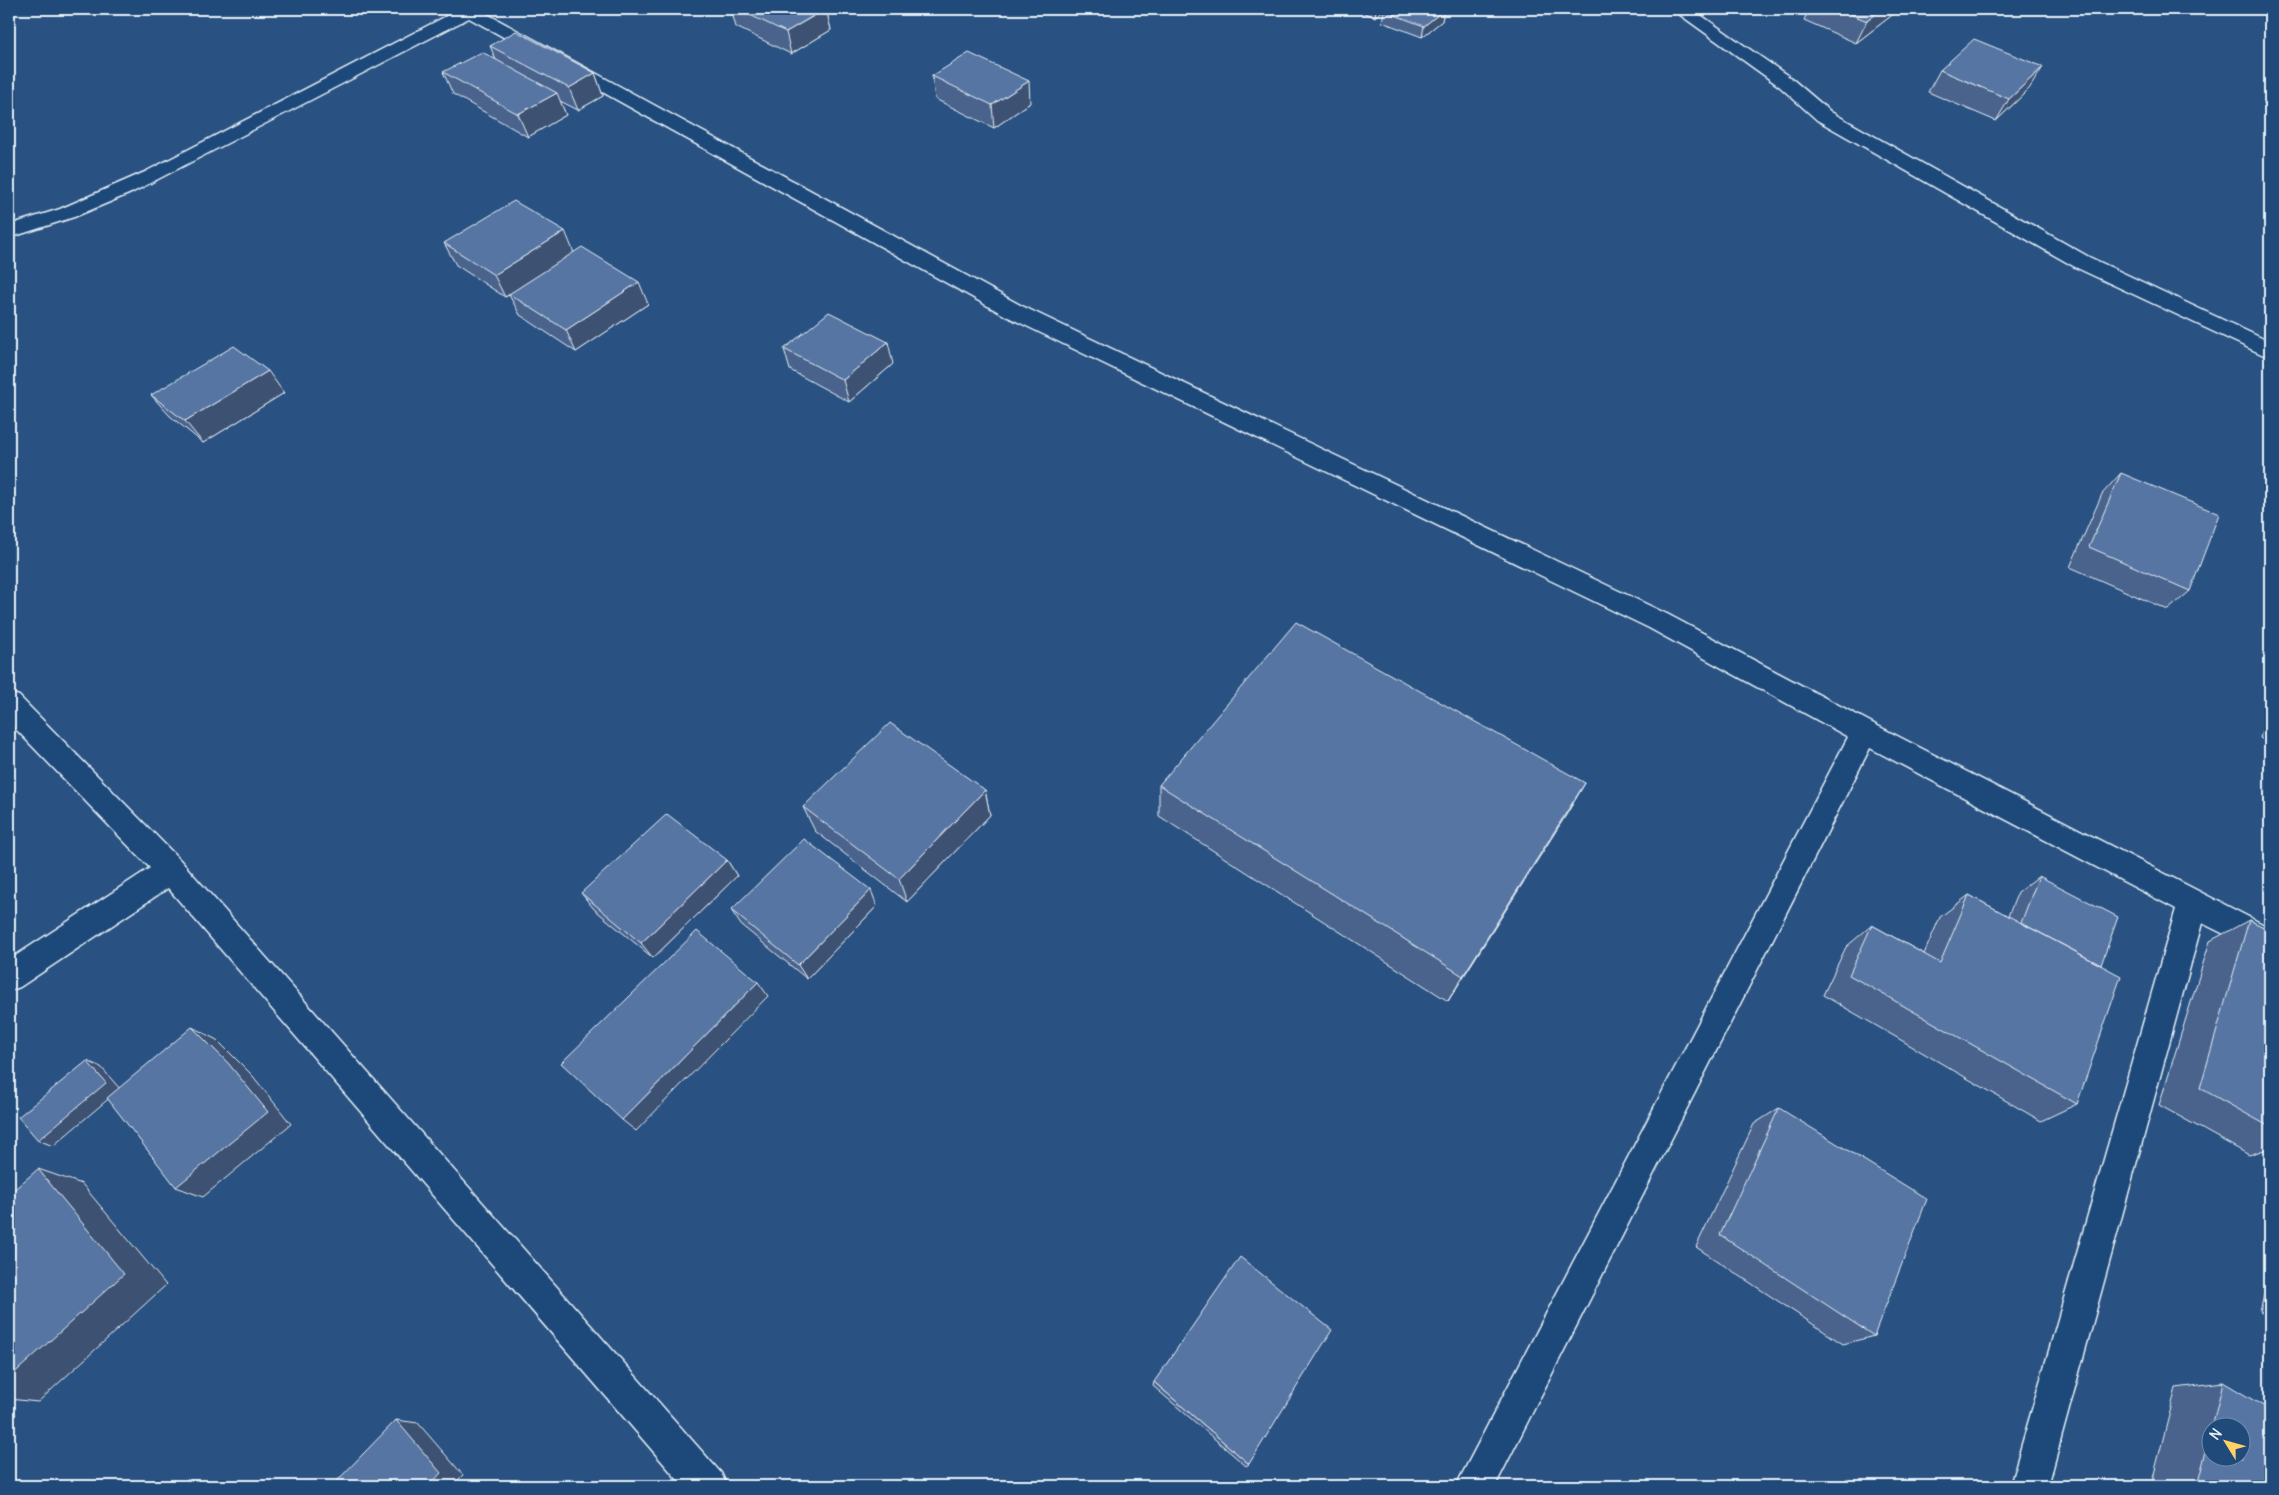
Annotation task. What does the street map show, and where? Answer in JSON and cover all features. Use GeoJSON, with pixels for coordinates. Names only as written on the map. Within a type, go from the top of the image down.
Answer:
{"type":"FeatureCollection","features":[{"type":"Feature","properties":{"kind":"street"},"geometry":{"type":"LineString","coordinates":[[1680,9],[1785,82],[1824,116],[2082,262],[2270,351]]}},
{"type":"Feature","properties":{"kind":"street"},"geometry":{"type":"LineString","coordinates":[[9,232],[77,210],[125,188],[185,159],[469,11],[1014,311],[1658,621],[1864,732],[2270,943]]}},
{"type":"Feature","properties":{"kind":"street"},"geometry":{"type":"LineString","coordinates":[[9,704],[171,870],[708,1486]]}},
{"type":"Feature","properties":{"kind":"street"},"geometry":{"type":"LineString","coordinates":[[1475,1486],[1864,732]]}},
{"type":"Feature","properties":{"kind":"street"},"geometry":{"type":"LineString","coordinates":[[9,976],[171,870]]}},
{"type":"Feature","properties":{"kind":"street"},"geometry":{"type":"LineString","coordinates":[[2029,1486],[2193,903]]}},
{"type":"Feature","properties":{"kind":"building"},"geometry":{"type":"Polygon","coordinates":[[[737,9],[825,9],[786,32],[737,9]]]}},
{"type":"Feature","properties":{"kind":"building"},"geometry":{"type":"Polygon","coordinates":[[[1386,9],[1444,10],[1424,26],[1384,11],[1386,9]]]}},
{"type":"Feature","properties":{"kind":"building"},"geometry":{"type":"Polygon","coordinates":[[[1838,9],[1882,9],[1867,21],[1838,9]]]}},
{"type":"Feature","properties":{"kind":"building"},"geometry":{"type":"Polygon","coordinates":[[[516,31],[595,73],[569,88],[490,46],[516,31]]]}},
{"type":"Feature","properties":{"kind":"building"},"geometry":{"type":"Polygon","coordinates":[[[1974,39],[2043,67],[2009,99],[1940,70],[1974,39]]]}},
{"type":"Feature","properties":{"kind":"building"},"geometry":{"type":"Polygon","coordinates":[[[482,52],[557,93],[518,114],[443,72],[482,52]]]}},
{"type":"Feature","properties":{"kind":"building"},"geometry":{"type":"Polygon","coordinates":[[[969,53],[1029,81],[992,105],[932,76],[969,53]]]}},
{"type":"Feature","properties":{"kind":"building"},"geometry":{"type":"Polygon","coordinates":[[[514,201],[565,231],[494,275],[444,243],[514,201]]]}},
{"type":"Feature","properties":{"kind":"building"},"geometry":{"type":"Polygon","coordinates":[[[582,247],[639,282],[566,330],[509,294],[582,247]]]}},
{"type":"Feature","properties":{"kind":"building"},"geometry":{"type":"Polygon","coordinates":[[[829,312],[888,342],[843,380],[784,349],[829,312]]]}},
{"type":"Feature","properties":{"kind":"building"},"geometry":{"type":"Polygon","coordinates":[[[234,346],[268,371],[185,421],[151,395],[234,346]]]}},
{"type":"Feature","properties":{"kind":"building"},"geometry":{"type":"Polygon","coordinates":[[[2121,473],[2219,514],[2190,591],[2089,547],[2121,473]]]}},
{"type":"Feature","properties":{"kind":"building"},"geometry":{"type":"Polygon","coordinates":[[[1296,622],[1585,783],[1463,976],[1159,785],[1296,622]]]}},
{"type":"Feature","properties":{"kind":"building"},"geometry":{"type":"Polygon","coordinates":[[[890,723],[985,790],[899,879],[803,807],[890,723]]]}},
{"type":"Feature","properties":{"kind":"building"},"geometry":{"type":"Polygon","coordinates":[[[667,814],[727,860],[641,943],[581,893],[667,814]]]}},
{"type":"Feature","properties":{"kind":"building"},"geometry":{"type":"Polygon","coordinates":[[[804,839],[871,890],[798,965],[731,910],[804,839]]]}},
{"type":"Feature","properties":{"kind":"building"},"geometry":{"type":"Polygon","coordinates":[[[2039,876],[2118,917],[2101,965],[2021,923],[2039,876]]]}},
{"type":"Feature","properties":{"kind":"building"},"geometry":{"type":"Polygon","coordinates":[[[1969,895],[2121,976],[2077,1104],[1849,975],[1872,925],[1940,963],[1969,895]]]}},
{"type":"Feature","properties":{"kind":"building"},"geometry":{"type":"Polygon","coordinates":[[[2249,920],[2270,930],[2270,1127],[2200,1088],[2249,920]]]}},
{"type":"Feature","properties":{"kind":"building"},"geometry":{"type":"Polygon","coordinates":[[[697,931],[758,982],[622,1120],[561,1063],[697,931]]]}},
{"type":"Feature","properties":{"kind":"building"},"geometry":{"type":"Polygon","coordinates":[[[192,1027],[228,1063],[268,1112],[176,1187],[107,1098],[192,1027]]]}},
{"type":"Feature","properties":{"kind":"building"},"geometry":{"type":"Polygon","coordinates":[[[87,1061],[106,1083],[38,1140],[18,1117],[87,1061]]]}},
{"type":"Feature","properties":{"kind":"building"},"geometry":{"type":"Polygon","coordinates":[[[1779,1108],[1927,1199],[1874,1336],[1720,1235],[1779,1108]]]}},
{"type":"Feature","properties":{"kind":"building"},"geometry":{"type":"Polygon","coordinates":[[[38,1169],[124,1274],[9,1378],[9,1194],[38,1169]]]}},
{"type":"Feature","properties":{"kind":"building"},"geometry":{"type":"Polygon","coordinates":[[[1240,1257],[1332,1330],[1249,1464],[1154,1382],[1240,1257]]]}},
{"type":"Feature","properties":{"kind":"building"},"geometry":{"type":"Polygon","coordinates":[[[2223,1382],[2270,1410],[2270,1486],[2197,1486],[2202,1467],[2252,1468],[2252,1418],[2214,1418],[2223,1382]]]}},
{"type":"Feature","properties":{"kind":"building"},"geometry":{"type":"Polygon","coordinates":[[[396,1420],[441,1473],[429,1486],[332,1486],[396,1420]]]}}]}
